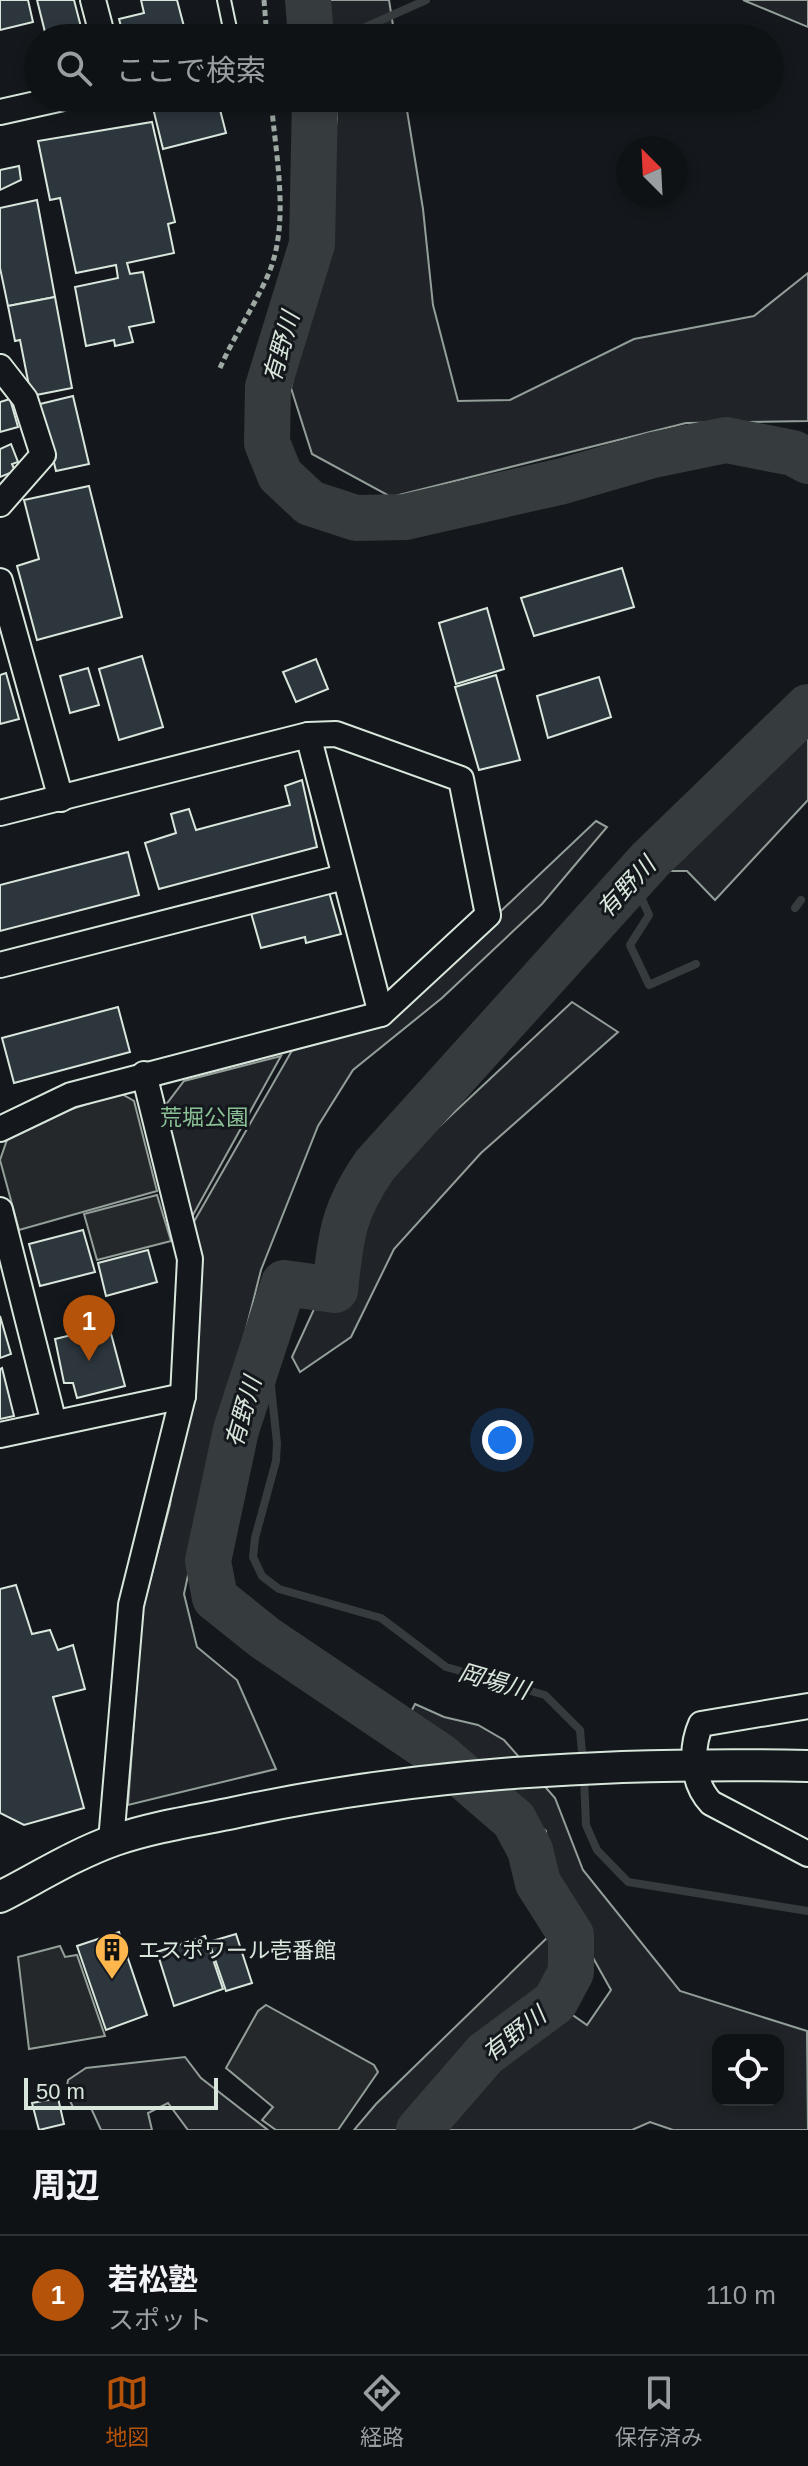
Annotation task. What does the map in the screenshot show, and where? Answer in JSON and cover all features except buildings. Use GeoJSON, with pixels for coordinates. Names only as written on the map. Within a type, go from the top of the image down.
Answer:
{"type":"FeatureCollection","features":[{"type":"Feature","properties":{"kind":"street"},"geometry":{"type":"LineString","coordinates":[[93,0],[99,24]]}},
{"type":"Feature","properties":{"kind":"street"},"geometry":{"type":"LineString","coordinates":[[0,112],[24,107]]}},
{"type":"Feature","properties":{"kind":"street"},"geometry":{"type":"LineString","coordinates":[[0,367],[25,399],[43,455],[0,504]]}},
{"type":"Feature","properties":{"kind":"street"},"geometry":{"type":"LineString","coordinates":[[0,581],[61,799]]}},
{"type":"Feature","properties":{"kind":"street"},"geometry":{"type":"LineString","coordinates":[[0,813],[308,735],[336,734],[461,779],[488,915],[381,1014],[71,1095],[0,1129]]}},
{"type":"Feature","properties":{"kind":"street"},"geometry":{"type":"LineString","coordinates":[[308,735],[381,1014]]}},
{"type":"Feature","properties":{"kind":"street"},"geometry":{"type":"LineString","coordinates":[[0,965],[344,877]]}},
{"type":"Feature","properties":{"kind":"street"},"geometry":{"type":"LineString","coordinates":[[111,1841],[131,1605],[183,1396],[190,1259],[144,1074]]}},
{"type":"Feature","properties":{"kind":"street"},"geometry":{"type":"LineString","coordinates":[[0,1210],[54,1423]]}},
{"type":"Feature","properties":{"kind":"street"},"geometry":{"type":"LineString","coordinates":[[0,1435],[183,1396]]}},
{"type":"Feature","properties":{"kind":"street"},"geometry":{"type":"LineString","coordinates":[[808,1706],[701,1724],[697,1734],[695,1764],[699,1790],[711,1803],[808,1854]]}},
{"type":"Feature","properties":{"kind":"street"},"geometry":{"type":"LineString","coordinates":[[0,1897],[111,1841],[295,1799],[369,1788],[605,1768],[695,1764],[808,1766]]}},
{"type":"Feature","properties":{"kind":"lane"},"geometry":{"type":"LineString","coordinates":[[224,0],[229,24]]}},
{"type":"Feature","properties":{"kind":"path"},"geometry":{"type":"LineString","coordinates":[[264,0],[266,24]]}},
{"type":"Feature","properties":{"kind":"path"},"geometry":{"type":"LineString","coordinates":[[220,368],[236,331],[268,275],[279,236],[272,112]]}},
{"type":"Feature","properties":{"kind":"green space"},"geometry":{"type":"Polygon","coordinates":[[[325,0],[389,0],[393,24],[328,24],[325,0]]]}},
{"type":"Feature","properties":{"kind":"green space"},"geometry":{"type":"Polygon","coordinates":[[[743,0],[808,0],[808,27],[743,0]]]}},
{"type":"Feature","properties":{"kind":"green space"},"geometry":{"type":"Polygon","coordinates":[[[336,112],[407,112],[423,209],[433,305],[458,401],[510,400],[634,339],[754,316],[808,273],[808,421],[686,423],[391,497],[312,454],[291,388],[312,293],[336,112]]]}},
{"type":"Feature","properties":{"kind":"green space"},"geometry":{"type":"Polygon","coordinates":[[[808,719],[808,800],[715,900],[687,871],[661,871],[808,719]]]}},
{"type":"Feature","properties":{"kind":"green space"},"geometry":{"type":"Polygon","coordinates":[[[596,821],[607,827],[542,904],[442,998],[353,1070],[318,1126],[261,1270],[210,1471],[184,1594],[197,1647],[237,1680],[276,1769],[128,1805],[142,1611],[170,1505],[198,1313],[188,1232],[294,1047],[387,1019],[596,821]]]}},
{"type":"Feature","properties":{"kind":"green space"},"geometry":{"type":"Polygon","coordinates":[[[572,1002],[618,1032],[481,1153],[394,1249],[351,1337],[300,1372],[292,1357],[367,1194],[572,1002]]]}},
{"type":"Feature","properties":{"kind":"green space","name":"荒堀公園"},"geometry":{"type":"Polygon","coordinates":[[[281,1056],[188,1224],[162,1110],[184,1081],[281,1056]]]}},
{"type":"Feature","properties":{"kind":"green space"},"geometry":{"type":"Polygon","coordinates":[[[415,1704],[444,1717],[478,1725],[504,1740],[555,1798],[583,1870],[680,1991],[807,2031],[808,2130],[673,2130],[650,2122],[632,2130],[354,2130],[376,2104],[553,1932],[581,1969],[567,2011],[587,2025],[611,1990],[549,1879],[546,1831],[406,1722],[415,1704]]]}},
{"type":"Feature","properties":{"kind":"green space"},"geometry":{"type":"Polygon","coordinates":[[[185,2057],[201,2078],[268,2130],[188,2130],[168,2103],[148,2113],[152,2130],[101,2130],[91,2108],[74,2109],[66,2093],[68,2080],[86,2068],[185,2057]]]}},
{"type":"Feature","properties":{"kind":"shaded area"},"geometry":{"type":"Polygon","coordinates":[[[120,1093],[134,1101],[157,1191],[19,1230],[0,1160],[8,1137],[60,1113],[120,1093]]]}},
{"type":"Feature","properties":{"kind":"shaded area"},"geometry":{"type":"Polygon","coordinates":[[[157,1195],[171,1241],[97,1260],[84,1214],[157,1195]]]}},
{"type":"Feature","properties":{"kind":"shaded area"},"geometry":{"type":"Polygon","coordinates":[[[60,1946],[65,1957],[77,1955],[105,2036],[29,2049],[18,1957],[60,1946]]]}},
{"type":"Feature","properties":{"kind":"shaded area"},"geometry":{"type":"Polygon","coordinates":[[[266,2005],[374,2065],[378,2072],[338,2130],[276,2130],[262,2120],[273,2107],[226,2068],[258,2011],[266,2005]]]}},
{"type":"Feature","properties":{"kind":"waterway","name":"有野川"},"geometry":{"type":"LineString","coordinates":[[308,0],[310,24]]}},
{"type":"Feature","properties":{"kind":"waterway"},"geometry":{"type":"LineString","coordinates":[[372,24],[426,0]]}},
{"type":"Feature","properties":{"kind":"waterway","name":"有野川"},"geometry":{"type":"LineString","coordinates":[[315,112],[312,244],[268,387],[267,443],[280,475],[310,503],[356,518],[405,517],[563,481],[653,455],[726,440],[793,453],[808,461]]}},
{"type":"Feature","properties":{"kind":"waterway","name":"有野川"},"geometry":{"type":"LineString","coordinates":[[419,2130],[485,2054],[555,2002],[571,1972],[571,1935],[538,1883],[530,1850],[514,1820],[440,1756],[265,1638],[215,1598],[208,1561],[236,1430],[284,1283],[335,1290],[345,1224],[356,1196],[375,1165],[650,860],[808,707]]}},
{"type":"Feature","properties":{"kind":"waterway"},"geometry":{"type":"LineString","coordinates":[[629,885],[640,895],[649,915],[630,945],[649,985],[696,964]]}},
{"type":"Feature","properties":{"kind":"waterway"},"geometry":{"type":"LineString","coordinates":[[795,908],[801,900]]}},
{"type":"Feature","properties":{"kind":"waterway","name":"岡場川"},"geometry":{"type":"LineString","coordinates":[[266,1340],[277,1443],[276,1461],[255,1538],[253,1557],[262,1576],[279,1589],[381,1618],[446,1667],[545,1695],[580,1730],[583,1763]]}},
{"type":"Feature","properties":{"kind":"waterway","name":"岡場川"},"geometry":{"type":"LineString","coordinates":[[584,1777],[586,1825],[597,1850],[628,1882],[808,1911]]}},
{"type":"Feature","properties":{"kind":"place","name":"若松塾"},"geometry":{"type":"Point","coordinates":[89,1361]}},
{"type":"Feature","properties":{"kind":"place","name":"エスポワール壱番館"},"geometry":{"type":"Point","coordinates":[112,1981]}}]}
